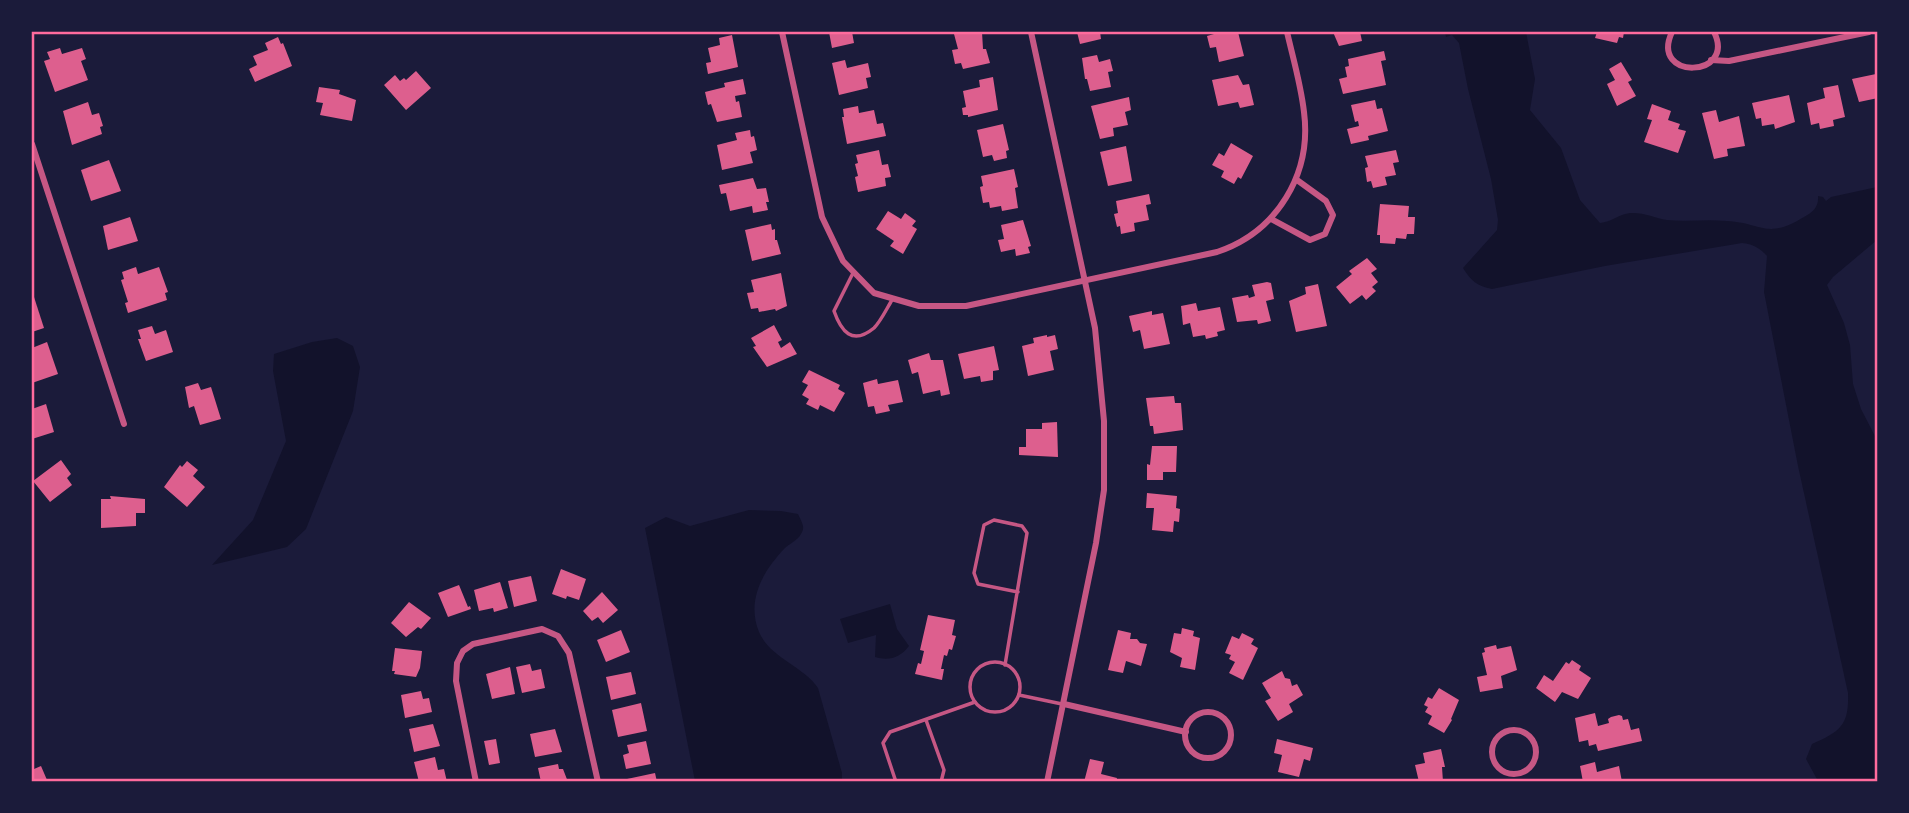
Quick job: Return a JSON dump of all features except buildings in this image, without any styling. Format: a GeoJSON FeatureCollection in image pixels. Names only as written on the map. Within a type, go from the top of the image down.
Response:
{"type":"FeatureCollection","features":[{"type":"Feature","properties":{"kind":"street"},"geometry":{"type":"LineString","coordinates":[[782,32],[822,217],[843,261],[874,292],[919,306],[966,306],[1217,252],[1245,239],[1271,219],[1297,180],[1304,145],[1305,120],[1287,32]]}},
{"type":"Feature","properties":{"kind":"street"},"geometry":{"type":"LineString","coordinates":[[1031,32],[1095,328],[1103,408],[1104,490],[1047,782]]}},
{"type":"Feature","properties":{"kind":"street"},"geometry":{"type":"LineString","coordinates":[[1672,32],[1668,49],[1678,64],[1695,69],[1711,60],[1729,61],[1869,32]]}},
{"type":"Feature","properties":{"kind":"street"},"geometry":{"type":"LineString","coordinates":[[1711,60],[1717,44],[1714,32]]}},
{"type":"Feature","properties":{"kind":"street"},"geometry":{"type":"LineString","coordinates":[[32,144],[124,424]]}},
{"type":"Feature","properties":{"kind":"street"},"geometry":{"type":"LineString","coordinates":[[1271,219],[1310,240],[1325,234],[1333,215],[1330,204],[1297,180]]}},
{"type":"Feature","properties":{"kind":"street"},"geometry":{"type":"LineString","coordinates":[[476,782],[456,681],[457,663],[463,651],[473,644],[542,629],[558,636],[569,653],[598,782]]}},
{"type":"Feature","properties":{"kind":"street"},"geometry":{"type":"LineString","coordinates":[[1064,704],[1186,732]]}},
{"type":"Feature","properties":{"kind":"street"},"geometry":{"type":"LineString","coordinates":[[1206,713],[1220,716],[1230,727],[1231,734],[1222,754],[1208,758],[1194,753],[1189,747],[1186,732],[1192,719],[1206,713]]}},
{"type":"Feature","properties":{"kind":"street"},"geometry":{"type":"LineString","coordinates":[[1520,730],[1527,734],[1535,746],[1535,761],[1519,778],[1504,772],[1493,762],[1491,755],[1494,741],[1506,731],[1520,730]]}},
{"type":"Feature","properties":{"kind":"lane"},"geometry":{"type":"LineString","coordinates":[[853,272],[834,311],[839,326],[847,334],[859,335],[874,327],[894,298]]}},
{"type":"Feature","properties":{"kind":"lane"},"geometry":{"type":"LineString","coordinates":[[1005,665],[1018,592],[1027,533],[1022,526],[994,520],[984,525],[974,573],[978,584],[1018,592]]}},
{"type":"Feature","properties":{"kind":"lane"},"geometry":{"type":"LineString","coordinates":[[989,663],[1005,665],[1012,668],[1019,681],[1019,695],[1011,706],[999,712],[985,710],[975,702],[971,686],[976,672],[989,663]]}},
{"type":"Feature","properties":{"kind":"lane"},"geometry":{"type":"LineString","coordinates":[[1019,695],[1064,704]]}},
{"type":"Feature","properties":{"kind":"lane"},"geometry":{"type":"LineString","coordinates":[[896,782],[883,743],[890,732],[975,702]]}},
{"type":"Feature","properties":{"kind":"lane"},"geometry":{"type":"LineString","coordinates":[[926,720],[944,770],[941,782]]}},
{"type":"Feature","properties":{"kind":"shaded area"},"geometry":{"type":"Polygon","coordinates":[[[1445,32],[1526,32],[1535,79],[1530,110],[1561,148],[1580,200],[1600,223],[1635,213],[1667,220],[1727,221],[1772,229],[1781,228],[1810,213],[1816,206],[1818,196],[1826,201],[1831,197],[1877,187],[1877,240],[1827,285],[1844,323],[1850,345],[1853,384],[1861,409],[1877,440],[1877,781],[1818,781],[1806,759],[1812,744],[1836,731],[1845,720],[1848,693],[1798,466],[1764,292],[1767,256],[1756,247],[1742,243],[1605,266],[1492,289],[1475,282],[1463,268],[1497,230],[1498,220],[1459,43],[1452,35],[1446,37],[1445,32]]]}},
{"type":"Feature","properties":{"kind":"shaded area"},"geometry":{"type":"Polygon","coordinates":[[[337,338],[353,346],[360,367],[353,411],[306,529],[287,547],[212,565],[253,520],[286,441],[273,371],[274,354],[312,342],[337,338]]]}},
{"type":"Feature","properties":{"kind":"shaded area"},"geometry":{"type":"Polygon","coordinates":[[[749,510],[798,514],[803,524],[800,536],[785,548],[764,576],[756,597],[755,620],[759,632],[771,649],[812,680],[818,688],[842,781],[695,781],[645,528],[666,517],[690,526],[749,510]]]}},
{"type":"Feature","properties":{"kind":"shaded area"},"geometry":{"type":"Polygon","coordinates":[[[890,604],[897,629],[909,646],[906,650],[894,658],[885,659],[875,657],[876,635],[848,643],[840,619],[890,604]]]}}]}
